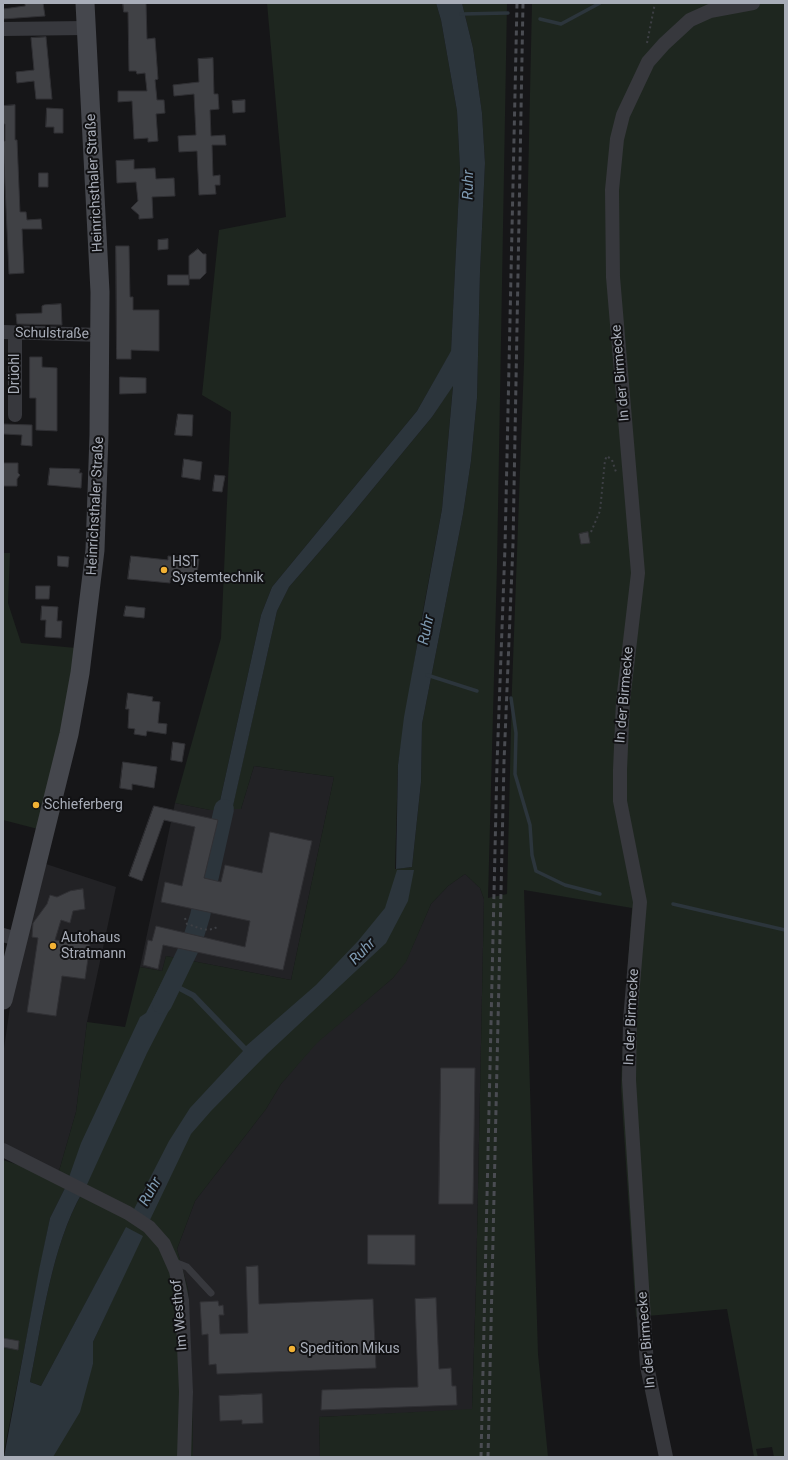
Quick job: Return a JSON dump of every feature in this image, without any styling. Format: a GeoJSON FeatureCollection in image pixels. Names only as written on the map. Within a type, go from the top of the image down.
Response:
{"type":"FeatureCollection","features":[{"type":"Feature","properties":{"kind":"main road","name":"Heinrichsthaler Straße"},"geometry":{"type":"LineString","coordinates":[[3,1000],[10,937],[67,741],[85,637],[95,550],[98,499],[101,335],[99,241],[85,3]]}},
{"type":"Feature","properties":{"kind":"street","name":"In der Birmecke"},"geometry":{"type":"LineString","coordinates":[[666,1457],[647,1366],[630,1100],[629,1036],[640,902],[620,801],[620,770],[623,701],[636,597],[638,562],[614,277],[611,208],[614,163],[620,128],[629,100],[648,62],[678,30],[690,20],[710,11],[753,3]]}},
{"type":"Feature","properties":{"kind":"street"},"geometry":{"type":"LineString","coordinates":[[3,29],[86,28]]}},
{"type":"Feature","properties":{"kind":"street","name":"Schulstraße"},"geometry":{"type":"LineString","coordinates":[[9,332],[101,335]]}},
{"type":"Feature","properties":{"kind":"street","name":"Drüohl"},"geometry":{"type":"LineString","coordinates":[[9,332],[15,415]]}},
{"type":"Feature","properties":{"kind":"street","name":"Im Westhof"},"geometry":{"type":"LineString","coordinates":[[3,1150],[118,1207],[149,1227],[164,1244],[172,1261],[182,1300],[186,1392],[184,1457]]}},
{"type":"Feature","properties":{"kind":"lane"},"geometry":{"type":"LineString","coordinates":[[172,1261],[187,1267],[211,1293]]}},
{"type":"Feature","properties":{"kind":"path"},"geometry":{"type":"LineString","coordinates":[[648,62],[646,49],[655,3]]}},
{"type":"Feature","properties":{"kind":"path"},"geometry":{"type":"LineString","coordinates":[[591,532],[600,511],[605,460],[607,456],[612,460],[617,474]]}},
{"type":"Feature","properties":{"kind":"path"},"geometry":{"type":"LineString","coordinates":[[185,918],[187,924],[205,930],[210,931],[218,927]]}},
{"type":"Feature","properties":{"kind":"shaded area"},"geometry":{"type":"Polygon","coordinates":[[[267,3],[436,3],[441,20],[457,111],[460,169],[451,352],[417,411],[272,587],[261,615],[218,810],[210,810],[175,803],[221,638],[231,412],[202,395],[219,230],[286,217],[267,3]]]}},
{"type":"Feature","properties":{"kind":"shaded area"},"geometry":{"type":"Polygon","coordinates":[[[462,3],[507,3],[497,565],[488,898],[507,894],[512,688],[524,363],[532,3],[785,3],[785,1457],[774,1457],[772,1447],[756,1449],[758,1457],[754,1457],[727,1309],[636,1317],[621,1088],[623,1031],[632,908],[524,890],[538,1354],[548,1457],[320,1457],[319,1417],[472,1409],[484,899],[480,888],[465,874],[448,886],[431,904],[406,962],[393,978],[317,1043],[281,1084],[266,1109],[195,1201],[177,1249],[188,1289],[192,1379],[193,1457],[53,1457],[93,1364],[93,1342],[122,1279],[126,1228],[41,1386],[30,1382],[49,1285],[63,1236],[82,1193],[67,1184],[50,1218],[3,1457],[3,1160],[50,1175],[59,1171],[76,1112],[87,1022],[125,1027],[140,967],[162,971],[166,956],[291,980],[334,777],[254,766],[241,809],[232,809],[277,611],[289,587],[352,514],[432,417],[453,385],[442,509],[420,627],[398,765],[395,869],[412,867],[421,782],[422,724],[463,514],[471,461],[477,398],[480,272],[485,163],[482,113],[473,48],[462,3]]]}},
{"type":"Feature","properties":{"kind":"shaded area"},"geometry":{"type":"Polygon","coordinates":[[[3,553],[10,553],[8,603],[21,643],[76,648],[61,741],[38,829],[3,820],[3,553]]]}},
{"type":"Feature","properties":{"kind":"shaded area"},"geometry":{"type":"Polygon","coordinates":[[[254,766],[334,777],[291,980],[166,956],[162,971],[140,967],[175,803],[210,810],[218,810],[216,835],[225,837],[232,809],[241,809],[254,766]]]}},
{"type":"Feature","properties":{"kind":"shaded area"},"geometry":{"type":"Polygon","coordinates":[[[46,864],[116,887],[87,1022],[76,1112],[59,1171],[3,1145],[3,1055],[20,938],[46,864]]]}},
{"type":"Feature","properties":{"kind":"shaded area"},"geometry":{"type":"Polygon","coordinates":[[[465,874],[480,888],[484,899],[472,1410],[319,1417],[320,1457],[193,1457],[192,1379],[188,1289],[177,1249],[195,1201],[266,1109],[281,1084],[316,1043],[393,978],[406,961],[431,904],[448,886],[465,874]]]}},
{"type":"Feature","properties":{"kind":"water"},"geometry":{"type":"Polygon","coordinates":[[[436,3],[462,3],[473,48],[482,113],[485,163],[480,272],[477,398],[471,461],[463,514],[422,724],[421,782],[412,867],[396,869],[398,765],[404,717],[442,509],[453,386],[432,417],[352,514],[289,587],[277,611],[226,837],[216,835],[218,810],[261,615],[272,587],[417,411],[451,351],[460,169],[457,111],[441,20],[436,3]]]}},
{"type":"Feature","properties":{"kind":"water"},"geometry":{"type":"Polygon","coordinates":[[[397,870],[414,870],[408,901],[386,943],[267,1054],[211,1111],[191,1134],[149,1222],[132,1213],[169,1141],[190,1108],[243,1051],[192,998],[179,991],[147,1053],[85,1189],[68,1180],[81,1143],[140,1017],[146,1013],[165,976],[182,984],[181,986],[195,993],[246,1046],[316,985],[358,941],[385,908],[397,870]]]}},
{"type":"Feature","properties":{"kind":"water"},"geometry":{"type":"Polygon","coordinates":[[[67,1184],[82,1193],[63,1236],[49,1285],[30,1382],[41,1386],[126,1227],[143,1236],[93,1342],[93,1364],[80,1412],[53,1457],[4,1457],[50,1218],[67,1184]]]}},
{"type":"Feature","properties":{"kind":"building"},"geometry":{"type":"Polygon","coordinates":[[[25,3],[43,3],[45,16],[3,19],[3,9],[25,6],[25,3]]]}},
{"type":"Feature","properties":{"kind":"building"},"geometry":{"type":"Polygon","coordinates":[[[123,3],[146,3],[147,39],[155,38],[158,79],[155,80],[157,100],[164,100],[165,113],[156,114],[158,141],[148,142],[148,138],[134,139],[132,101],[118,102],[118,91],[147,91],[145,73],[137,74],[136,71],[129,71],[128,12],[124,12],[123,3]]]}},
{"type":"Feature","properties":{"kind":"building"},"geometry":{"type":"Polygon","coordinates":[[[46,37],[52,99],[36,99],[34,81],[17,83],[16,72],[34,70],[31,38],[46,37]]]}},
{"type":"Feature","properties":{"kind":"building"},"geometry":{"type":"Polygon","coordinates":[[[213,58],[214,94],[218,94],[219,109],[210,110],[211,136],[225,135],[226,145],[212,145],[213,176],[220,175],[220,185],[215,185],[216,194],[199,195],[197,151],[179,152],[178,136],[196,135],[194,94],[174,96],[173,85],[199,82],[198,59],[213,58]]]}},
{"type":"Feature","properties":{"kind":"building"},"geometry":{"type":"Polygon","coordinates":[[[245,100],[245,112],[233,113],[232,101],[245,100]]]}},
{"type":"Feature","properties":{"kind":"building"},"geometry":{"type":"Polygon","coordinates":[[[15,105],[15,140],[17,140],[20,212],[26,212],[27,220],[41,219],[42,229],[22,229],[24,273],[9,274],[3,141],[5,141],[5,124],[3,124],[3,106],[15,105]]]}},
{"type":"Feature","properties":{"kind":"building"},"geometry":{"type":"Polygon","coordinates":[[[47,108],[63,109],[63,133],[54,133],[54,127],[46,127],[47,108]]]}},
{"type":"Feature","properties":{"kind":"building"},"geometry":{"type":"Polygon","coordinates":[[[134,160],[134,169],[155,168],[156,179],[174,178],[175,196],[152,197],[153,218],[139,219],[139,215],[131,208],[138,201],[136,182],[117,183],[116,161],[134,160]]]}},
{"type":"Feature","properties":{"kind":"building"},"geometry":{"type":"Polygon","coordinates":[[[39,173],[48,173],[48,187],[39,187],[39,173]]]}},
{"type":"Feature","properties":{"kind":"building"},"geometry":{"type":"Polygon","coordinates":[[[168,239],[168,249],[158,250],[158,240],[168,239]]]}},
{"type":"Feature","properties":{"kind":"building"},"geometry":{"type":"Polygon","coordinates":[[[116,246],[129,246],[130,297],[133,297],[133,310],[159,310],[159,351],[131,350],[131,359],[117,359],[116,246]]]}},
{"type":"Feature","properties":{"kind":"building"},"geometry":{"type":"Polygon","coordinates":[[[198,249],[203,254],[206,254],[206,273],[200,279],[189,279],[189,256],[198,249]]]}},
{"type":"Feature","properties":{"kind":"building"},"geometry":{"type":"Polygon","coordinates":[[[168,275],[189,275],[189,285],[168,285],[168,275]]]}},
{"type":"Feature","properties":{"kind":"building"},"geometry":{"type":"Polygon","coordinates":[[[61,304],[62,325],[17,324],[16,314],[42,313],[42,306],[44,305],[61,304]]]}},
{"type":"Feature","properties":{"kind":"building"},"geometry":{"type":"Polygon","coordinates":[[[30,357],[42,357],[42,367],[57,368],[57,431],[36,430],[36,398],[30,398],[30,357]]]}},
{"type":"Feature","properties":{"kind":"building"},"geometry":{"type":"Polygon","coordinates":[[[120,377],[146,378],[146,393],[120,394],[120,377]]]}},
{"type":"Feature","properties":{"kind":"building"},"geometry":{"type":"Polygon","coordinates":[[[178,414],[193,415],[192,436],[175,435],[178,414]]]}},
{"type":"Feature","properties":{"kind":"building"},"geometry":{"type":"Polygon","coordinates":[[[4,424],[32,425],[32,446],[21,445],[22,435],[4,434],[4,424]]]}},
{"type":"Feature","properties":{"kind":"building"},"geometry":{"type":"Polygon","coordinates":[[[184,459],[202,462],[200,480],[182,477],[184,459]]]}},
{"type":"Feature","properties":{"kind":"building"},"geometry":{"type":"Polygon","coordinates":[[[3,463],[18,463],[18,473],[20,475],[17,479],[17,486],[3,486],[3,463]]]}},
{"type":"Feature","properties":{"kind":"building"},"geometry":{"type":"Polygon","coordinates":[[[50,468],[80,469],[79,473],[82,473],[81,488],[48,485],[50,468]]]}},
{"type":"Feature","properties":{"kind":"building"},"geometry":{"type":"Polygon","coordinates":[[[215,475],[225,476],[222,492],[213,491],[215,475]]]}},
{"type":"Feature","properties":{"kind":"building"},"geometry":{"type":"Polygon","coordinates":[[[588,532],[590,543],[581,544],[579,534],[588,532]]]}},
{"type":"Feature","properties":{"kind":"building"},"geometry":{"type":"Polygon","coordinates":[[[58,556],[69,557],[68,567],[58,566],[58,556]]]}},
{"type":"Feature","properties":{"kind":"building","name":"HST Systemtechnik"},"geometry":{"type":"Polygon","coordinates":[[[131,556],[168,560],[168,556],[199,559],[196,582],[170,580],[170,583],[128,579],[131,556]]]}},
{"type":"Feature","properties":{"kind":"building"},"geometry":{"type":"Polygon","coordinates":[[[36,586],[50,586],[49,599],[36,599],[36,586]]]}},
{"type":"Feature","properties":{"kind":"building"},"geometry":{"type":"Polygon","coordinates":[[[42,606],[58,607],[57,621],[62,621],[61,638],[45,637],[46,620],[41,620],[42,606]]]}},
{"type":"Feature","properties":{"kind":"building"},"geometry":{"type":"Polygon","coordinates":[[[126,606],[145,608],[144,618],[124,616],[126,606]]]}},
{"type":"Feature","properties":{"kind":"building"},"geometry":{"type":"Polygon","coordinates":[[[128,693],[153,697],[152,701],[160,702],[158,723],[167,724],[166,734],[147,731],[146,736],[134,734],[135,729],[128,728],[129,709],[126,709],[128,693]]]}},
{"type":"Feature","properties":{"kind":"building"},"geometry":{"type":"Polygon","coordinates":[[[173,742],[185,744],[182,762],[171,760],[173,742]]]}},
{"type":"Feature","properties":{"kind":"building"},"geometry":{"type":"Polygon","coordinates":[[[123,762],[157,767],[154,788],[132,784],[132,790],[120,788],[123,762]]]}},
{"type":"Feature","properties":{"kind":"building"},"geometry":{"type":"Polygon","coordinates":[[[154,806],[218,820],[204,878],[221,882],[225,865],[262,873],[270,832],[312,841],[283,970],[163,945],[158,969],[143,965],[148,940],[152,941],[156,926],[245,947],[250,921],[161,902],[165,882],[182,886],[195,827],[164,820],[142,881],[129,876],[154,806]]]}},
{"type":"Feature","properties":{"kind":"building"},"geometry":{"type":"Polygon","coordinates":[[[83,889],[85,909],[73,911],[70,923],[61,920],[55,940],[90,945],[85,979],[62,976],[56,1016],[27,1012],[38,938],[32,937],[33,923],[47,904],[50,895],[57,897],[70,891],[83,889]]]}},
{"type":"Feature","properties":{"kind":"building"},"geometry":{"type":"Polygon","coordinates":[[[441,1068],[475,1068],[473,1204],[439,1204],[441,1068]]]}},
{"type":"Feature","properties":{"kind":"building"},"geometry":{"type":"Polygon","coordinates":[[[368,1235],[415,1235],[415,1265],[368,1264],[368,1235]]]}},
{"type":"Feature","properties":{"kind":"building","name":"Spedition Mikus"},"geometry":{"type":"Polygon","coordinates":[[[258,1266],[259,1304],[373,1299],[376,1368],[217,1374],[216,1364],[209,1365],[208,1334],[202,1335],[200,1302],[218,1301],[219,1306],[223,1305],[224,1315],[219,1315],[220,1334],[248,1333],[246,1267],[258,1266]]]}},
{"type":"Feature","properties":{"kind":"building"},"geometry":{"type":"Polygon","coordinates":[[[436,1298],[439,1369],[451,1368],[452,1386],[456,1386],[457,1405],[321,1410],[322,1390],[418,1387],[415,1299],[436,1298]]]}},
{"type":"Feature","properties":{"kind":"building"},"geometry":{"type":"Polygon","coordinates":[[[3,1338],[19,1341],[18,1350],[3,1347],[3,1338]]]}},
{"type":"Feature","properties":{"kind":"building"},"geometry":{"type":"Polygon","coordinates":[[[262,1394],[263,1423],[242,1424],[242,1420],[220,1421],[219,1396],[262,1394]]]}},
{"type":"Feature","properties":{"kind":"waterway"},"geometry":{"type":"LineString","coordinates":[[540,19],[561,24],[600,3]]}},
{"type":"Feature","properties":{"kind":"waterway"},"geometry":{"type":"LineString","coordinates":[[461,14],[508,13]]}},
{"type":"Feature","properties":{"kind":"waterway"},"geometry":{"type":"LineString","coordinates":[[427,675],[477,691]]}},
{"type":"Feature","properties":{"kind":"waterway"},"geometry":{"type":"LineString","coordinates":[[511,698],[516,733],[515,774],[530,825],[532,855],[536,871],[565,885],[600,894]]}},
{"type":"Feature","properties":{"kind":"waterway","name":"Ruhr"},"geometry":{"type":"LineString","coordinates":[[162,1004],[192,942],[200,916],[224,809]]}},
{"type":"Feature","properties":{"kind":"waterway"},"geometry":{"type":"LineString","coordinates":[[673,904],[785,930]]}},
{"type":"Feature","properties":{"kind":"railway"},"geometry":{"type":"LineString","coordinates":[[481,1457],[497,764],[505,547],[517,3]]}},
{"type":"Feature","properties":{"kind":"railway"},"geometry":{"type":"LineString","coordinates":[[488,1457],[504,762],[513,544],[523,3]]}},
{"type":"Feature","properties":{"kind":"place","name":"HST Systemtechnik"},"geometry":{"type":"Point","coordinates":[164,570]}},
{"type":"Feature","properties":{"kind":"place","name":"Schieferberg"},"geometry":{"type":"Point","coordinates":[36,805]}},
{"type":"Feature","properties":{"kind":"place","name":"Autohaus Stratmann"},"geometry":{"type":"Point","coordinates":[53,946]}},
{"type":"Feature","properties":{"kind":"place","name":"Spedition Mikus"},"geometry":{"type":"Point","coordinates":[292,1349]}}]}
